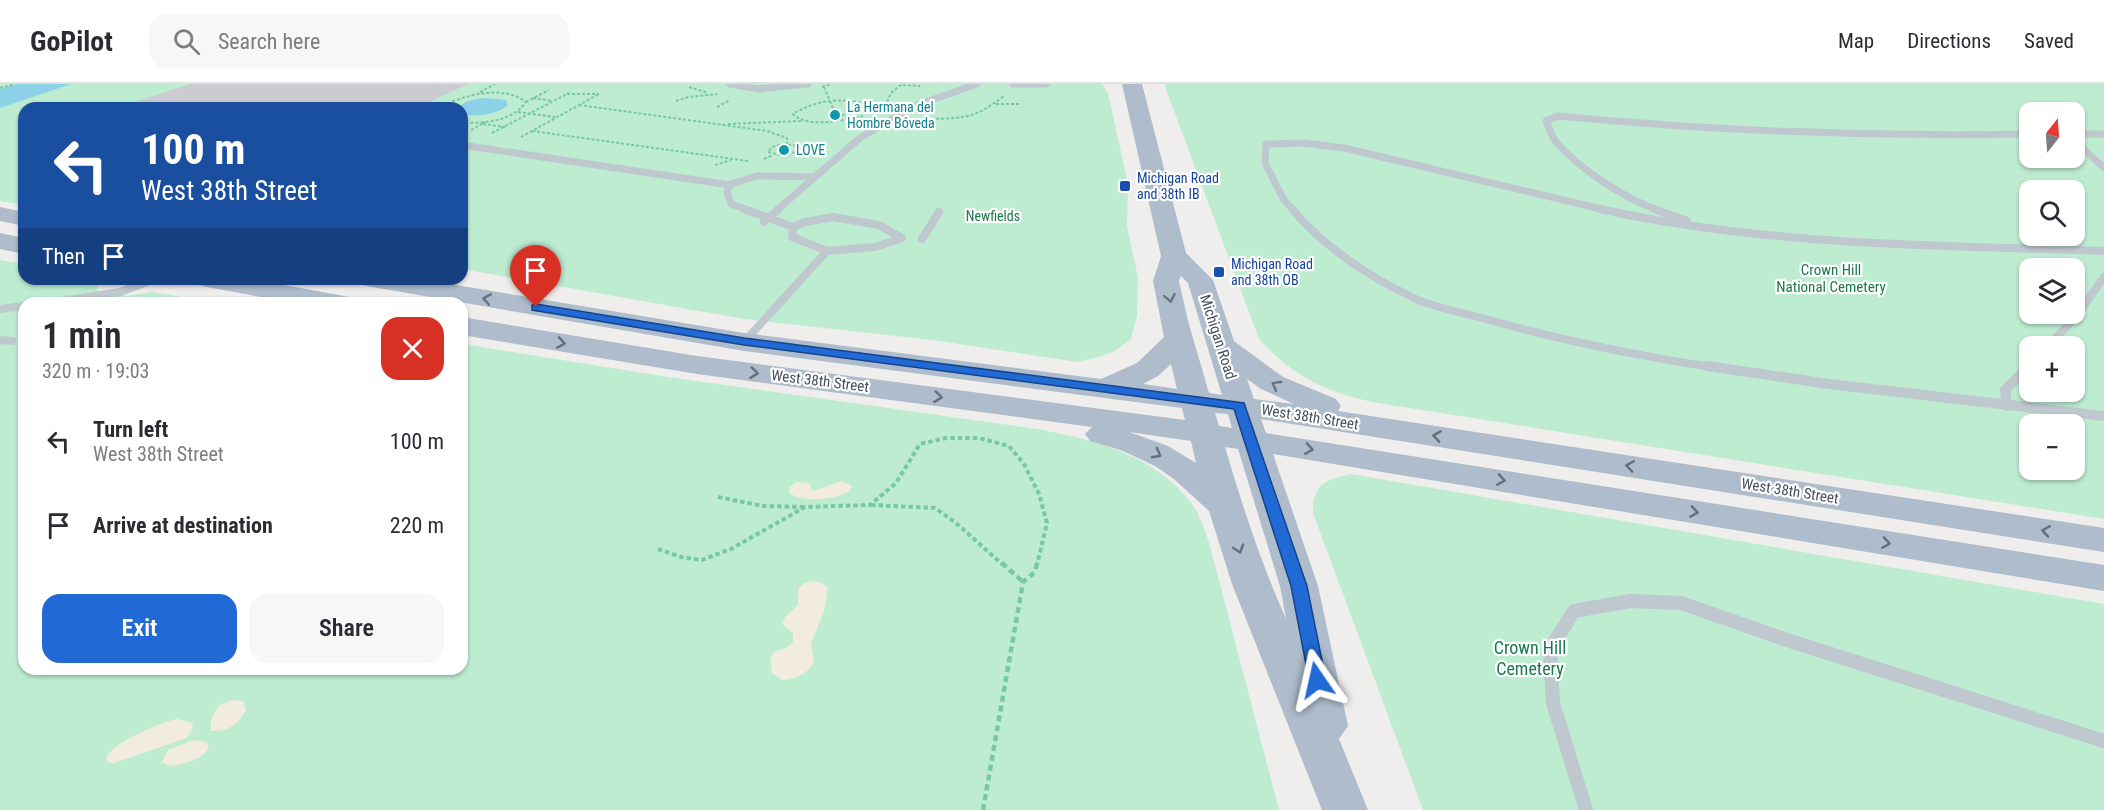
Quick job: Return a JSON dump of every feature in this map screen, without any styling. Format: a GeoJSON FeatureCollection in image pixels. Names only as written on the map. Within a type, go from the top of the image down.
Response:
{"type":"FeatureCollection","features":[{"type":"Feature","properties":{"kind":"main road"},"geometry":{"type":"LineString","coordinates":[[1132,84],[1174,256],[1166,281],[1225,507],[1251,584],[1342,800]]}},
{"type":"Feature","properties":{"kind":"main road"},"geometry":{"type":"LineString","coordinates":[[0,214],[18,218]]}},
{"type":"Feature","properties":{"kind":"main road"},"geometry":{"type":"LineString","coordinates":[[0,241],[18,245]]}},
{"type":"Feature","properties":{"kind":"main road","name":"Michigan Road"},"geometry":{"type":"LineString","coordinates":[[1174,256],[1200,280],[1299,586],[1342,800]]}},
{"type":"Feature","properties":{"kind":"main road"},"geometry":{"type":"LineString","coordinates":[[240,285],[306,297]]}},
{"type":"Feature","properties":{"kind":"main road","name":"West 38th Street"},"geometry":{"type":"LineString","coordinates":[[407,285],[744,342],[1106,388],[1201,417]]}},
{"type":"Feature","properties":{"kind":"main road","name":"West 38th Street"},"geometry":{"type":"LineString","coordinates":[[468,327],[697,366],[1067,413],[1201,417],[2104,578]]}},
{"type":"Feature","properties":{"kind":"main road"},"geometry":{"type":"LineString","coordinates":[[1106,388],[1137,376],[1159,360],[1167,347],[1180,340]]}},
{"type":"Feature","properties":{"kind":"main road"},"geometry":{"type":"LineString","coordinates":[[1221,345],[1272,383],[1321,404],[1345,422]]}},
{"type":"Feature","properties":{"kind":"main road"},"geometry":{"type":"LineString","coordinates":[[1067,413],[1090,431],[1132,442],[1164,457],[1186,472],[1204,491],[1225,507]]}},
{"type":"Feature","properties":{"kind":"main road","name":"West 38th Street"},"geometry":{"type":"LineString","coordinates":[[1246,424],[1345,422],[2104,540]]}},
{"type":"Feature","properties":{"kind":"lane"},"geometry":{"type":"LineString","coordinates":[[730,84],[747,88],[808,84]]}},
{"type":"Feature","properties":{"kind":"lane"},"geometry":{"type":"LineString","coordinates":[[767,220],[860,138],[901,114],[946,94],[976,84]]}},
{"type":"Feature","properties":{"kind":"lane"},"geometry":{"type":"LineString","coordinates":[[1013,84],[1046,84]]}},
{"type":"Feature","properties":{"kind":"lane"},"geometry":{"type":"LineString","coordinates":[[1705,228],[1637,203],[1599,179],[1555,141],[1546,122],[1558,116],[1686,128],[1785,133],[1889,136],[2019,134]]}},
{"type":"Feature","properties":{"kind":"lane"},"geometry":{"type":"LineString","coordinates":[[1260,133],[1266,144],[1265,163],[1284,200],[1314,235],[1358,268],[1418,300],[1521,329],[1672,361],[1829,384],[2104,416]]}},
{"type":"Feature","properties":{"kind":"lane"},"geometry":{"type":"LineString","coordinates":[[2085,134],[2104,134]]}},
{"type":"Feature","properties":{"kind":"lane"},"geometry":{"type":"LineString","coordinates":[[1266,144],[1281,141],[1378,156],[1624,214],[1705,228],[1870,245],[2104,251]]}},
{"type":"Feature","properties":{"kind":"lane"},"geometry":{"type":"LineString","coordinates":[[468,145],[730,184],[778,173],[815,177]]}},
{"type":"Feature","properties":{"kind":"lane"},"geometry":{"type":"LineString","coordinates":[[2085,150],[2104,168]]}},
{"type":"Feature","properties":{"kind":"lane"},"geometry":{"type":"LineString","coordinates":[[730,184],[726,190],[726,196],[731,204],[767,220],[794,227],[804,221],[862,219],[891,228],[902,238],[889,245],[827,251],[792,237],[794,227]]}},
{"type":"Feature","properties":{"kind":"lane"},"geometry":{"type":"LineString","coordinates":[[1624,214],[1639,210],[1637,203]]}},
{"type":"Feature","properties":{"kind":"lane"},"geometry":{"type":"LineString","coordinates":[[922,239],[939,212]]}},
{"type":"Feature","properties":{"kind":"lane"},"geometry":{"type":"LineString","coordinates":[[744,342],[827,251]]}},
{"type":"Feature","properties":{"kind":"lane"},"geometry":{"type":"LineString","coordinates":[[2058,336],[2076,317],[2104,277]]}},
{"type":"Feature","properties":{"kind":"lane"},"geometry":{"type":"LineString","coordinates":[[88,297],[120,292],[139,285]]}},
{"type":"Feature","properties":{"kind":"lane"},"geometry":{"type":"LineString","coordinates":[[0,309],[18,307]]}},
{"type":"Feature","properties":{"kind":"lane"},"geometry":{"type":"LineString","coordinates":[[0,340],[12,341]]}},
{"type":"Feature","properties":{"kind":"lane"},"geometry":{"type":"LineString","coordinates":[[2007,406],[2006,390],[2019,376]]}},
{"type":"Feature","properties":{"kind":"lane"},"geometry":{"type":"LineString","coordinates":[[1586,810],[1553,703],[1550,649],[1574,611],[1630,602],[1681,603],[2104,741]]}},
{"type":"Feature","properties":{"kind":"path"},"geometry":{"type":"LineString","coordinates":[[0,88],[14,84]]}},
{"type":"Feature","properties":{"kind":"path"},"geometry":{"type":"LineString","coordinates":[[475,94],[495,84]]}},
{"type":"Feature","properties":{"kind":"path"},"geometry":{"type":"LineString","coordinates":[[886,105],[888,96],[902,84]]}},
{"type":"Feature","properties":{"kind":"path"},"geometry":{"type":"LineString","coordinates":[[688,87],[712,94]]}},
{"type":"Feature","properties":{"kind":"path"},"geometry":{"type":"LineString","coordinates":[[823,87],[835,113]]}},
{"type":"Feature","properties":{"kind":"path"},"geometry":{"type":"LineString","coordinates":[[517,112],[526,102],[549,90]]}},
{"type":"Feature","properties":{"kind":"path"},"geometry":{"type":"LineString","coordinates":[[450,102],[475,94],[507,93],[520,96],[526,102]]}},
{"type":"Feature","properties":{"kind":"path"},"geometry":{"type":"LineString","coordinates":[[468,144],[568,93],[599,94],[521,136]]}},
{"type":"Feature","properties":{"kind":"path"},"geometry":{"type":"LineString","coordinates":[[532,98],[552,101]]}},
{"type":"Feature","properties":{"kind":"path"},"geometry":{"type":"LineString","coordinates":[[724,125],[804,121],[838,119],[870,113],[874,107],[856,102],[809,106],[795,111],[793,117],[804,121]]}},
{"type":"Feature","properties":{"kind":"path"},"geometry":{"type":"LineString","coordinates":[[995,104],[1020,104]]}},
{"type":"Feature","properties":{"kind":"path"},"geometry":{"type":"LineString","coordinates":[[579,105],[780,134],[787,138],[787,144]]}},
{"type":"Feature","properties":{"kind":"path"},"geometry":{"type":"LineString","coordinates":[[468,131],[488,121],[517,112],[557,117]]}},
{"type":"Feature","properties":{"kind":"path"},"geometry":{"type":"LineString","coordinates":[[835,113],[844,115],[838,119],[828,117],[835,113]]}},
{"type":"Feature","properties":{"kind":"path"},"geometry":{"type":"LineString","coordinates":[[468,123],[488,121]]}},
{"type":"Feature","properties":{"kind":"path"},"geometry":{"type":"LineString","coordinates":[[482,124],[505,127]]}},
{"type":"Feature","properties":{"kind":"path"},"geometry":{"type":"LineString","coordinates":[[531,131],[731,160],[764,159],[773,155],[788,156],[800,150],[798,146],[787,144],[772,147],[768,152],[773,155]]}},
{"type":"Feature","properties":{"kind":"path"},"geometry":{"type":"LineString","coordinates":[[870,505],[896,483],[920,444],[946,438],[979,438],[1009,446],[1024,464],[1039,494],[1047,523],[1035,572],[1023,582],[983,810]]}},
{"type":"Feature","properties":{"kind":"path"},"geometry":{"type":"LineString","coordinates":[[718,496],[763,506],[870,505],[935,508],[956,523],[1023,582]]}},
{"type":"Feature","properties":{"kind":"path"},"geometry":{"type":"LineString","coordinates":[[658,549],[681,557],[702,560],[731,549],[805,507]]}},
{"type":"Feature","properties":{"kind":"green space","name":"Newfields"},"geometry":{"type":"Polygon","coordinates":[[[0,84],[1102,84],[1108,93],[1128,184],[1127,227],[1138,277],[1137,316],[1131,339],[1115,351],[1077,362],[932,340],[744,319],[468,270],[468,102],[18,102],[18,204],[0,201],[0,84]]]}},
{"type":"Feature","properties":{"kind":"green space","name":"Crown Hill National Cemetery"},"geometry":{"type":"Polygon","coordinates":[[[1164,84],[2104,84],[2104,519],[1372,402],[1338,393],[1310,380],[1272,352],[1259,339],[1164,84]]]}},
{"type":"Feature","properties":{"kind":"green space"},"geometry":{"type":"Polygon","coordinates":[[[0,260],[18,263],[18,285],[99,285],[96,290],[128,296],[152,292],[182,297],[18,297],[18,675],[468,675],[468,345],[668,377],[1037,429],[1101,444],[1142,462],[1161,473],[1178,487],[1192,504],[1202,522],[1279,810],[0,810],[0,260]]]}},
{"type":"Feature","properties":{"kind":"green space","name":"Crown Hill Cemetery"},"geometry":{"type":"Polygon","coordinates":[[[1351,474],[2104,604],[2104,810],[1423,810],[1313,513],[1315,495],[1322,484],[1351,474]]]}},
{"type":"Feature","properties":{"kind":"sand"},"geometry":{"type":"Polygon","coordinates":[[[842,481],[852,486],[850,491],[836,497],[811,499],[789,493],[789,488],[797,482],[809,483],[813,491],[842,481]]]}},
{"type":"Feature","properties":{"kind":"sand"},"geometry":{"type":"Polygon","coordinates":[[[813,581],[822,583],[828,588],[824,611],[811,644],[814,662],[801,675],[782,680],[772,673],[770,661],[773,652],[786,648],[793,642],[793,633],[782,624],[785,617],[798,605],[798,589],[804,583],[813,581]]]}},
{"type":"Feature","properties":{"kind":"sand"},"geometry":{"type":"Polygon","coordinates":[[[232,700],[243,701],[246,710],[243,715],[228,728],[211,731],[211,719],[219,705],[232,700]]]}},
{"type":"Feature","properties":{"kind":"sand"},"geometry":{"type":"Polygon","coordinates":[[[177,719],[192,723],[193,728],[187,738],[114,763],[106,760],[116,747],[125,741],[159,724],[177,719]]]}},
{"type":"Feature","properties":{"kind":"sand"},"geometry":{"type":"Polygon","coordinates":[[[193,740],[207,742],[209,748],[201,756],[191,761],[169,766],[162,762],[168,750],[193,740]]]}},
{"type":"Feature","properties":{"kind":"water"},"geometry":{"type":"Polygon","coordinates":[[[16,84],[71,84],[0,108],[0,89],[16,84]]]}},
{"type":"Feature","properties":{"kind":"water"},"geometry":{"type":"Polygon","coordinates":[[[485,98],[506,100],[508,105],[492,113],[468,114],[468,102],[466,102],[485,98]]]}},
{"type":"Feature","properties":{"kind":"building"},"geometry":{"type":"Polygon","coordinates":[[[190,84],[468,84],[429,102],[135,102],[190,84]]]}},
{"type":"Feature","properties":{"kind":"place","name":"La Hermana del Hombre Bóveda"},"geometry":{"type":"Point","coordinates":[835,115]}},
{"type":"Feature","properties":{"kind":"place","name":"LOVE"},"geometry":{"type":"Point","coordinates":[784,150]}},
{"type":"Feature","properties":{"kind":"place","name":"Michigan Road and 38th IB"},"geometry":{"type":"Point","coordinates":[1125,186]}},
{"type":"Feature","properties":{"kind":"place","name":"Michigan Road and 38th OB"},"geometry":{"type":"Point","coordinates":[1219,272]}},
{"type":"Feature","properties":{"kind":"route"},"geometry":{"type":"LineString","coordinates":[[536,307],[744,342],[1083,384],[1239,406],[1299,586],[1317,680]]}}]}
